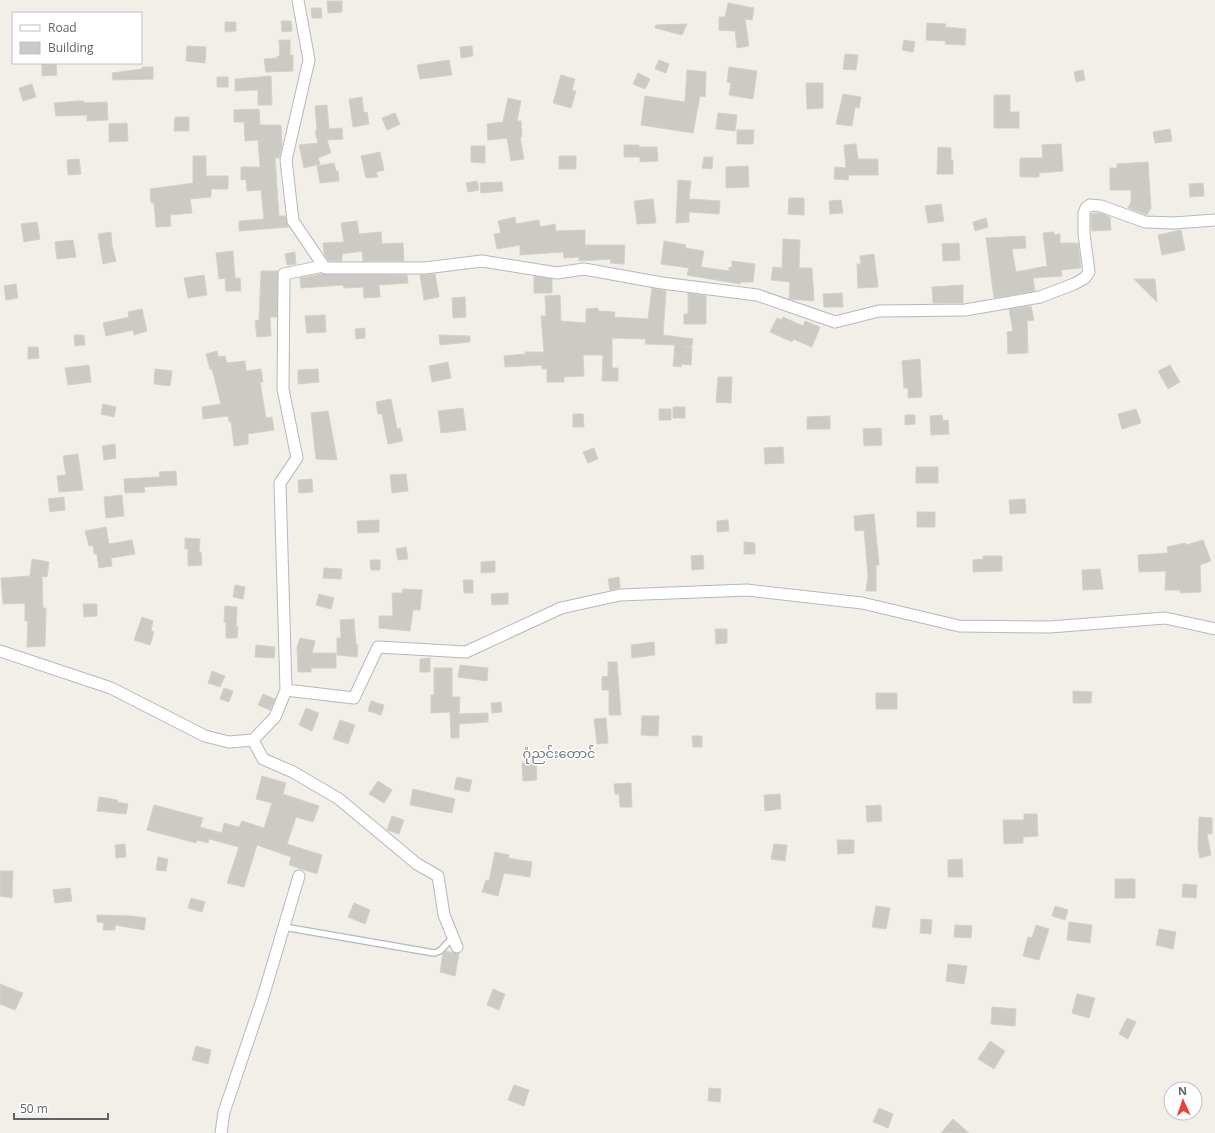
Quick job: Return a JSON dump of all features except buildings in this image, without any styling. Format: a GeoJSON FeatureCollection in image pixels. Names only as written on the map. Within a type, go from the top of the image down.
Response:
{"type":"FeatureCollection","features":[{"type":"Feature","properties":{"kind":"street"},"geometry":{"type":"LineString","coordinates":[[298,0],[309,60],[286,160],[293,221],[324,268],[425,268],[482,261],[557,273],[584,269],[662,283],[757,295],[835,322],[879,311],[965,310],[1040,297],[1074,284],[1085,278],[1089,272],[1084,234],[1084,213],[1086,208],[1090,205],[1101,206],[1145,222],[1174,223],[1215,220]]}},
{"type":"Feature","properties":{"kind":"street"},"geometry":{"type":"LineString","coordinates":[[0,651],[111,688],[205,736],[229,742],[252,740],[275,717],[286,690],[280,482],[297,458],[283,388],[284,274],[323,266]]}},
{"type":"Feature","properties":{"kind":"street"},"geometry":{"type":"LineString","coordinates":[[286,690],[354,698],[378,647],[466,652],[561,608],[620,595],[747,590],[862,604],[959,626],[1050,627],[1165,618],[1215,629]]}},
{"type":"Feature","properties":{"kind":"street"},"geometry":{"type":"LineString","coordinates":[[252,740],[263,759],[293,772],[339,799],[417,864],[438,876],[444,915],[454,943]]}},
{"type":"Feature","properties":{"kind":"street"},"geometry":{"type":"LineString","coordinates":[[221,1133],[224,1112],[263,997],[299,876]]}},
{"type":"Feature","properties":{"kind":"lane"},"geometry":{"type":"LineString","coordinates":[[284,927],[434,953],[454,943]]}},
{"type":"Feature","properties":{"kind":"district","name":"ဂုံညင်းတောင်"},"geometry":{"type":"Point","coordinates":[559,753]}}]}
